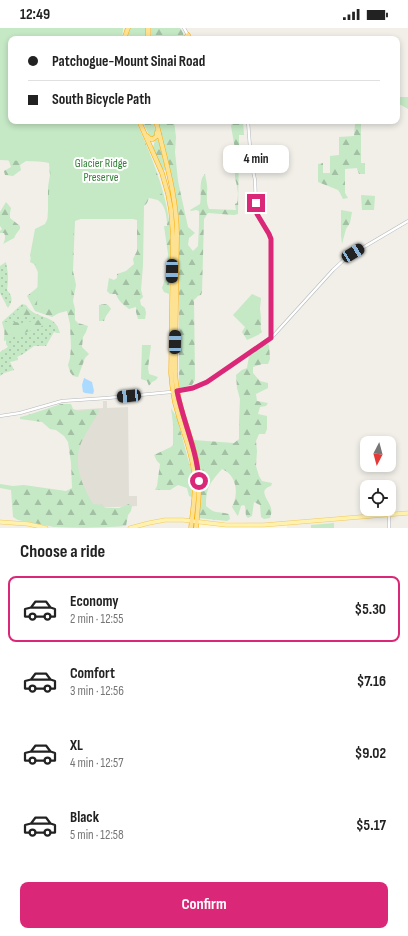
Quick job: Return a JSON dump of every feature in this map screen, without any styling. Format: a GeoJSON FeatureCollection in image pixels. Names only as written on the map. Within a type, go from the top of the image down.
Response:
{"type":"FeatureCollection","features":[{"type":"Feature","properties":{"kind":"highway"},"geometry":{"type":"LineString","coordinates":[[140,124],[163,178],[168,194],[171,215],[173,236],[170,363],[175,391],[198,468],[199,489],[192,528]]}},
{"type":"Feature","properties":{"kind":"highway"},"geometry":{"type":"LineString","coordinates":[[141,124],[148,138],[152,139],[156,137],[157,134],[156,124]]}},
{"type":"Feature","properties":{"kind":"highway"},"geometry":{"type":"LineString","coordinates":[[157,124],[173,193],[176,214],[175,391]]}},
{"type":"Feature","properties":{"kind":"highway"},"geometry":{"type":"LineString","coordinates":[[194,521],[196,528]]}},
{"type":"Feature","properties":{"kind":"main road"},"geometry":{"type":"LineString","coordinates":[[396,514],[408,513]]}},
{"type":"Feature","properties":{"kind":"main road"},"geometry":{"type":"LineString","coordinates":[[130,528],[165,520],[182,520],[226,525],[264,525],[376,516]]}},
{"type":"Feature","properties":{"kind":"main road"},"geometry":{"type":"LineString","coordinates":[[0,522],[28,524],[46,528]]}},
{"type":"Feature","properties":{"kind":"street"},"geometry":{"type":"LineString","coordinates":[[248,124],[251,161],[255,180],[257,214],[271,239],[271,338]]}},
{"type":"Feature","properties":{"kind":"street"},"geometry":{"type":"LineString","coordinates":[[0,416],[20,413],[62,401],[175,391],[193,388],[207,382],[271,338],[333,270],[347,257],[408,221]]}},
{"type":"Feature","properties":{"kind":"street"},"geometry":{"type":"LineString","coordinates":[[389,516],[389,528]]}},
{"type":"Feature","properties":{"kind":"shaded area"},"geometry":{"type":"Polygon","coordinates":[[[103,401],[107,401],[107,408],[128,407],[129,496],[137,496],[137,506],[74,509],[73,410],[103,408],[103,401]]]}},
{"type":"Feature","properties":{"kind":"shaded area"},"geometry":{"type":"Polygon","coordinates":[[[192,521],[287,524],[287,528],[191,528],[192,521]]]}},
{"type":"Feature","properties":{"kind":"green space","name":"Glacier Ridge Preserve"},"geometry":{"type":"Polygon","coordinates":[[[0,28],[123,28],[122,36],[8,36],[8,124],[137,124],[156,169],[167,207],[170,239],[169,294],[164,292],[162,288],[165,279],[168,254],[164,226],[167,226],[166,213],[161,203],[157,200],[149,198],[144,206],[141,290],[143,297],[140,300],[141,305],[145,308],[145,319],[138,319],[136,307],[129,309],[120,301],[116,294],[110,294],[107,291],[109,278],[114,280],[117,278],[117,274],[126,271],[134,264],[133,259],[137,251],[137,220],[129,218],[89,216],[75,221],[73,270],[76,285],[73,301],[75,320],[78,323],[88,326],[83,337],[82,347],[89,354],[85,358],[78,377],[73,376],[68,365],[71,347],[70,324],[67,311],[52,317],[35,311],[27,296],[38,287],[38,272],[30,256],[35,229],[45,224],[48,218],[48,187],[50,175],[49,163],[29,159],[20,165],[21,170],[13,176],[5,175],[4,171],[11,167],[6,158],[0,28]]]}},
{"type":"Feature","properties":{"kind":"green space","name":"Glacier Ridge Preserve"},"geometry":{"type":"Polygon","coordinates":[[[0,28],[123,28],[122,36],[8,36],[8,124],[136,124],[149,153],[162,193],[157,197],[148,197],[142,206],[142,219],[74,219],[71,307],[37,306],[38,266],[30,262],[36,229],[47,226],[51,162],[0,160],[0,28]]]}},
{"type":"Feature","properties":{"kind":"green space"},"geometry":{"type":"Polygon","coordinates":[[[125,28],[149,28],[149,36],[124,36],[125,28]]]}},
{"type":"Feature","properties":{"kind":"green space"},"geometry":{"type":"Polygon","coordinates":[[[151,28],[180,28],[183,32],[183,36],[151,36],[151,28]]]}},
{"type":"Feature","properties":{"kind":"green space"},"geometry":{"type":"Polygon","coordinates":[[[400,97],[408,97],[408,109],[401,105],[400,97]]]}},
{"type":"Feature","properties":{"kind":"green space"},"geometry":{"type":"Polygon","coordinates":[[[144,124],[154,124],[156,132],[155,137],[150,137],[144,124]]]}},
{"type":"Feature","properties":{"kind":"green space"},"geometry":{"type":"Polygon","coordinates":[[[159,124],[174,124],[178,181],[188,227],[195,233],[189,238],[188,245],[193,251],[198,246],[199,211],[190,210],[200,204],[201,184],[205,174],[209,209],[236,210],[235,204],[237,203],[238,194],[235,178],[235,149],[231,126],[232,124],[243,124],[244,135],[239,135],[238,214],[208,213],[204,219],[202,292],[201,295],[194,300],[195,380],[192,385],[180,388],[179,218],[159,124]]]}},
{"type":"Feature","properties":{"kind":"green space"},"geometry":{"type":"Polygon","coordinates":[[[355,124],[361,124],[361,163],[365,163],[365,174],[359,174],[357,168],[345,169],[345,193],[348,198],[343,199],[338,190],[318,182],[318,164],[323,163],[323,173],[330,173],[330,156],[339,155],[339,137],[354,136],[355,124]]]}},
{"type":"Feature","properties":{"kind":"green space"},"geometry":{"type":"Polygon","coordinates":[[[158,139],[165,170],[161,168],[153,148],[155,140],[158,139]]]}},
{"type":"Feature","properties":{"kind":"green space"},"geometry":{"type":"Polygon","coordinates":[[[361,195],[375,196],[374,210],[362,210],[361,195]]]}},
{"type":"Feature","properties":{"kind":"green space"},"geometry":{"type":"Polygon","coordinates":[[[6,202],[11,208],[10,218],[20,226],[20,229],[14,238],[3,244],[5,236],[4,233],[0,233],[2,229],[0,226],[0,212],[6,202]]]}},
{"type":"Feature","properties":{"kind":"green space"},"geometry":{"type":"Polygon","coordinates":[[[341,210],[352,212],[350,223],[346,229],[342,244],[341,235],[341,210]]]}},
{"type":"Feature","properties":{"kind":"green space"},"geometry":{"type":"Polygon","coordinates":[[[6,262],[8,276],[7,290],[12,299],[8,308],[0,293],[0,266],[6,262]]]}},
{"type":"Feature","properties":{"kind":"green space"},"geometry":{"type":"Polygon","coordinates":[[[252,294],[261,298],[260,308],[245,327],[233,315],[252,294]]]}},
{"type":"Feature","properties":{"kind":"green space"},"geometry":{"type":"Polygon","coordinates":[[[252,295],[257,300],[260,307],[262,332],[247,340],[242,332],[245,327],[249,299],[252,295]]]}},
{"type":"Feature","properties":{"kind":"green space"},"geometry":{"type":"Polygon","coordinates":[[[22,304],[26,305],[35,313],[54,322],[58,326],[60,333],[54,332],[46,346],[34,346],[17,357],[18,360],[10,362],[14,370],[0,376],[0,352],[8,347],[6,344],[6,337],[2,322],[22,304]]]}},
{"type":"Feature","properties":{"kind":"green space"},"geometry":{"type":"Polygon","coordinates":[[[105,304],[111,309],[104,321],[99,321],[99,305],[105,304]]]}},
{"type":"Feature","properties":{"kind":"green space"},"geometry":{"type":"Polygon","coordinates":[[[23,306],[31,313],[34,316],[13,314],[23,306]]]}},
{"type":"Feature","properties":{"kind":"green space"},"geometry":{"type":"Polygon","coordinates":[[[46,319],[50,321],[47,324],[4,341],[5,322],[22,323],[46,319]]]}},
{"type":"Feature","properties":{"kind":"green space"},"geometry":{"type":"Polygon","coordinates":[[[268,344],[270,359],[268,364],[253,367],[253,373],[260,381],[268,383],[268,388],[256,394],[257,401],[268,403],[266,406],[260,407],[258,414],[267,416],[267,429],[265,434],[259,434],[256,441],[256,466],[262,481],[272,483],[264,493],[271,508],[270,518],[264,519],[261,517],[260,505],[254,502],[252,516],[248,518],[246,516],[245,506],[243,505],[241,506],[238,516],[237,515],[232,507],[236,496],[234,480],[222,469],[214,478],[208,490],[206,506],[215,512],[229,514],[230,519],[227,521],[198,518],[201,471],[193,440],[234,443],[239,439],[240,399],[236,375],[247,368],[249,356],[263,345],[268,344]]]}},
{"type":"Feature","properties":{"kind":"green space"},"geometry":{"type":"Polygon","coordinates":[[[142,345],[151,345],[148,368],[149,374],[158,377],[149,386],[147,381],[141,379],[142,345]]]}},
{"type":"Feature","properties":{"kind":"green space"},"geometry":{"type":"Polygon","coordinates":[[[61,404],[71,404],[73,409],[79,411],[99,409],[80,446],[78,454],[78,469],[86,491],[93,504],[103,505],[105,508],[119,508],[129,504],[132,506],[128,515],[126,526],[90,528],[54,527],[18,520],[13,517],[11,490],[0,488],[0,484],[13,486],[24,485],[66,491],[72,488],[68,442],[64,436],[56,430],[50,429],[42,422],[20,419],[20,417],[61,404]]]}},
{"type":"Feature","properties":{"kind":"green space"},"geometry":{"type":"Polygon","coordinates":[[[171,408],[177,418],[191,470],[193,486],[192,497],[189,496],[187,488],[178,485],[170,490],[155,490],[157,486],[160,464],[154,455],[173,445],[171,408]]]}},
{"type":"Feature","properties":{"kind":"green space"},"geometry":{"type":"Polygon","coordinates":[[[334,523],[334,528],[311,528],[311,525],[334,523]]]}},
{"type":"Feature","properties":{"kind":"water"},"geometry":{"type":"Polygon","coordinates":[[[84,378],[92,382],[94,391],[93,394],[83,392],[82,385],[84,378]]]}},
{"type":"Feature","properties":{"kind":"route"},"geometry":{"type":"LineString","coordinates":[[199,481],[196,458],[181,410],[177,391],[193,388],[207,382],[271,338],[271,239],[257,214],[256,203]]}}]}
